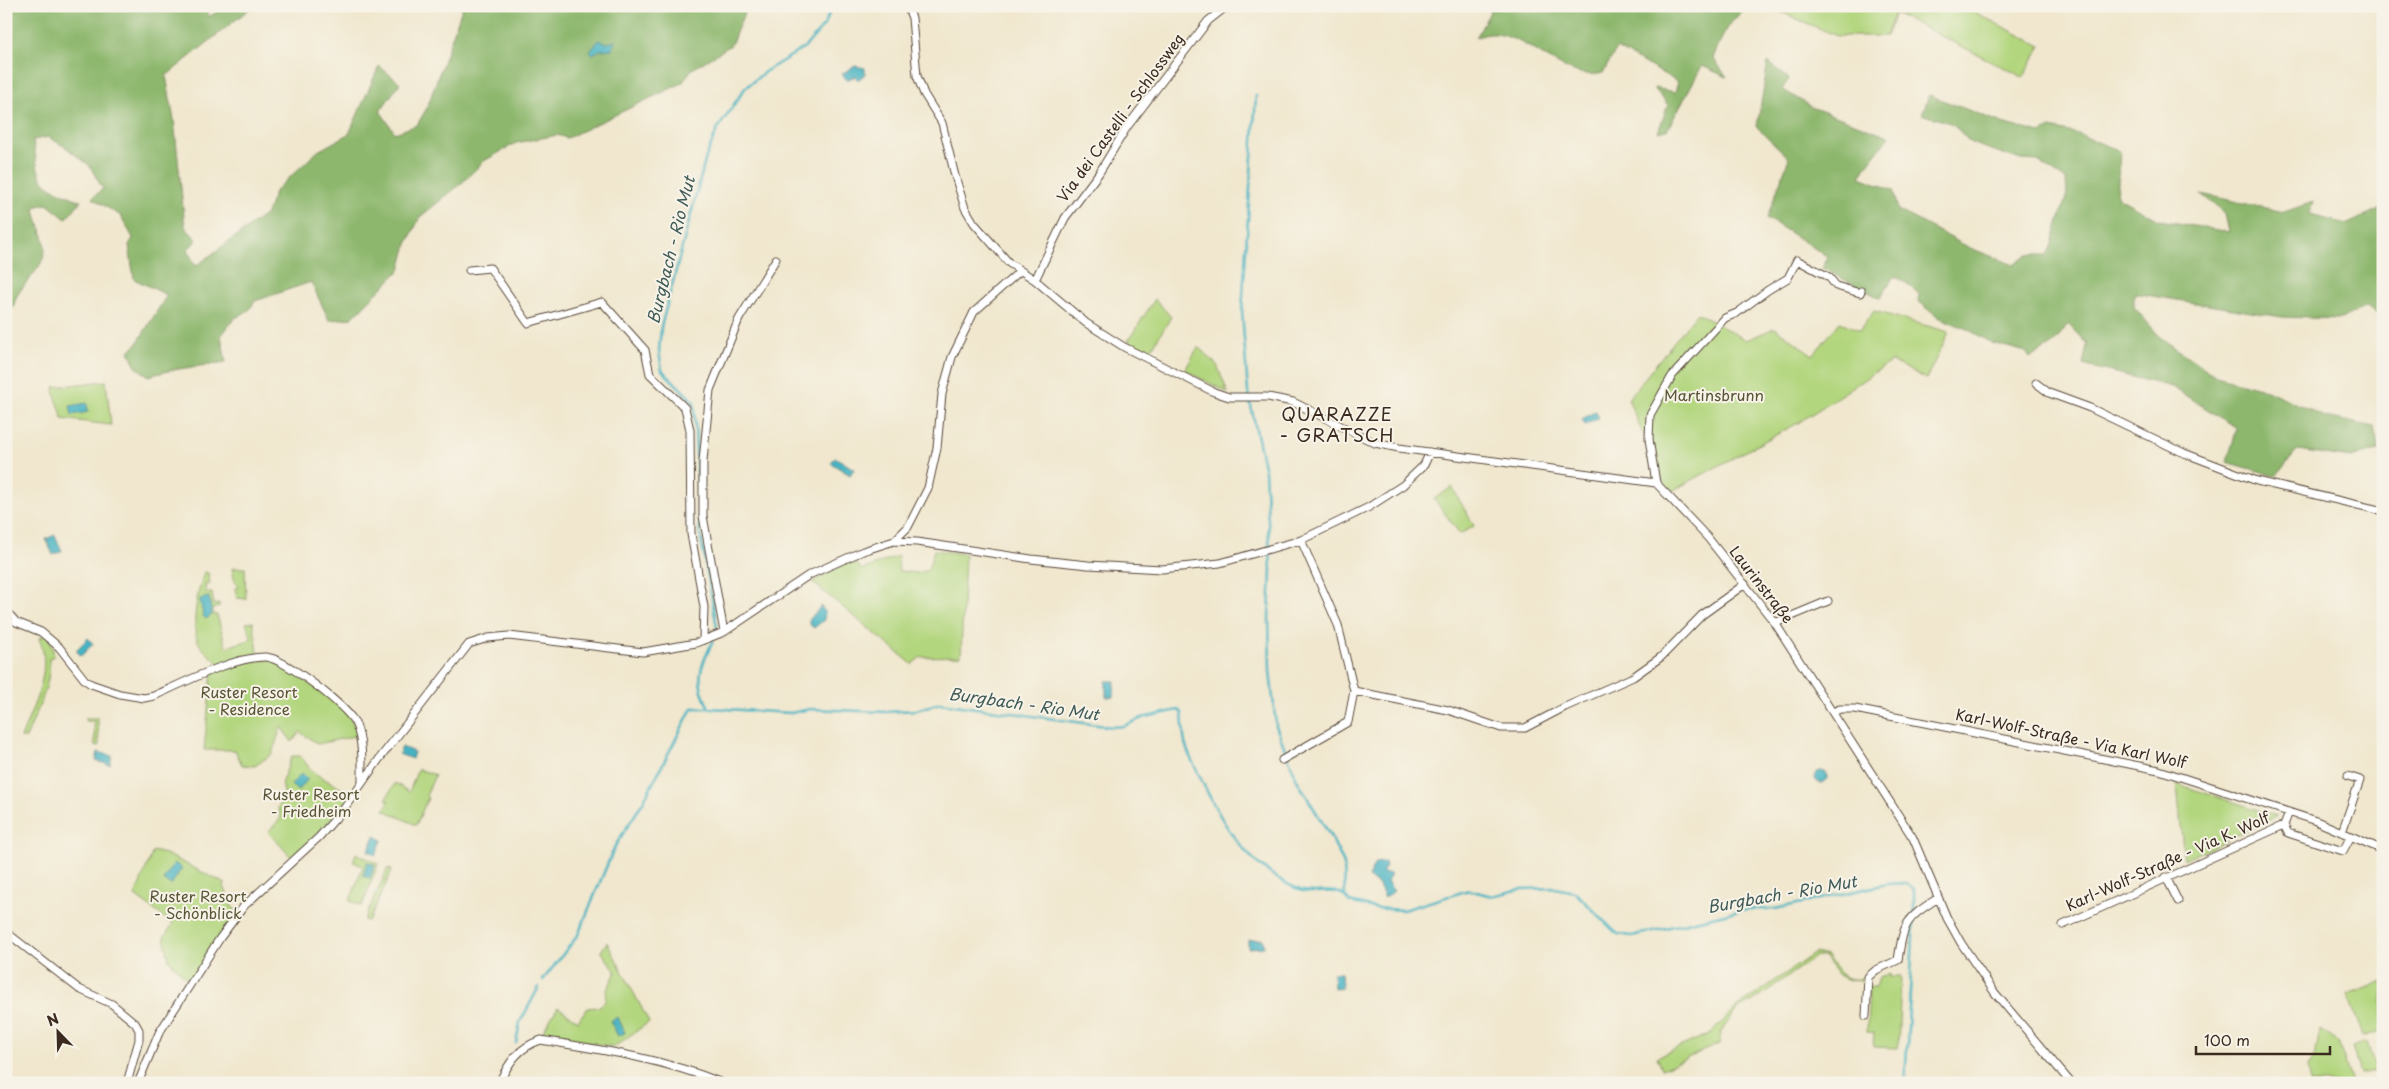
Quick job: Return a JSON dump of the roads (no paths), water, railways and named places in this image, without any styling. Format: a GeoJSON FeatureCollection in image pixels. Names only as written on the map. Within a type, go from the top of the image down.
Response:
{"type":"FeatureCollection","features":[{"type":"Feature","properties":{"kind":"street"},"geometry":{"type":"LineString","coordinates":[[907,6],[912,18],[917,76],[924,94],[942,123],[965,208],[974,224],[1020,271],[1035,280],[1086,323],[1124,347],[1214,392],[1229,397],[1268,397],[1293,402],[1375,443],[1656,483],[1649,439],[1650,414],[1672,376],[1725,318],[1738,313],[1768,290],[1788,278],[1797,260],[1829,276],[1836,286],[1860,293],[1861,291]]}},
{"type":"Feature","properties":{"kind":"street","name":"Via dei Castelli - Schlossweg"},"geometry":{"type":"LineString","coordinates":[[1035,280],[1065,218],[1099,173],[1127,127],[1208,21],[1228,6]]}},
{"type":"Feature","properties":{"kind":"street"},"geometry":{"type":"LineString","coordinates":[[724,632],[703,516],[703,461],[710,390],[739,319],[776,258]]}},
{"type":"Feature","properties":{"kind":"street"},"geometry":{"type":"LineString","coordinates":[[469,270],[490,268],[528,323],[602,302],[645,350],[650,374],[685,408],[690,430],[691,534],[704,607],[704,640]]}},
{"type":"Feature","properties":{"kind":"street"},"geometry":{"type":"LineString","coordinates":[[894,541],[908,527],[928,488],[937,448],[942,394],[952,357],[974,312],[1020,271]]}},
{"type":"Feature","properties":{"kind":"street"},"geometry":{"type":"LineString","coordinates":[[2036,383],[2049,394],[2090,408],[2184,453],[2257,480],[2383,510]]}},
{"type":"Feature","properties":{"kind":"street"},"geometry":{"type":"LineString","coordinates":[[138,1083],[158,1033],[220,938],[244,906],[319,837],[343,810],[362,782],[462,652],[473,643],[509,636],[643,652],[704,640],[724,632],[809,575],[863,551],[894,541],[918,542],[1031,559],[1162,569],[1220,562],[1301,540],[1369,507],[1403,485],[1424,465],[1430,452]]}},
{"type":"Feature","properties":{"kind":"street","name":"Laurinstraße"},"geometry":{"type":"LineString","coordinates":[[1656,483],[1708,538],[1775,623],[1913,838],[1954,931],[1995,993],[2071,1083]]}},
{"type":"Feature","properties":{"kind":"street"},"geometry":{"type":"LineString","coordinates":[[1282,760],[1348,722],[1354,691],[1338,625],[1301,540]]}},
{"type":"Feature","properties":{"kind":"street"},"geometry":{"type":"LineString","coordinates":[[1354,691],[1448,710],[1501,728],[1525,728],[1565,707],[1633,677],[1661,657],[1702,615],[1745,584]]}},
{"type":"Feature","properties":{"kind":"street"},"geometry":{"type":"LineString","coordinates":[[1775,623],[1828,601]]}},
{"type":"Feature","properties":{"kind":"street"},"geometry":{"type":"LineString","coordinates":[[6,611],[16,622],[41,632],[59,647],[84,680],[120,694],[144,698],[154,696],[235,663],[262,657],[274,659],[330,697],[352,717],[360,740],[362,782]]}},
{"type":"Feature","properties":{"kind":"street","name":"Karl-Wolf-Straße - Via Karl Wolf"},"geometry":{"type":"LineString","coordinates":[[1833,712],[1840,709],[1855,709],[2159,770],[2289,812],[2383,850]]}},
{"type":"Feature","properties":{"kind":"street"},"geometry":{"type":"LineString","coordinates":[[2342,832],[2360,780],[2348,776]]}},
{"type":"Feature","properties":{"kind":"street","name":"Karl-Wolf-Straße - Via K. Wolf"},"geometry":{"type":"LineString","coordinates":[[2062,925],[2284,825],[2289,812]]}},
{"type":"Feature","properties":{"kind":"street","name":"Karl-Wolf-Straße - Via K. Wolf"},"geometry":{"type":"LineString","coordinates":[[2284,825],[2288,833],[2344,851],[2351,836]]}},
{"type":"Feature","properties":{"kind":"street"},"geometry":{"type":"LineString","coordinates":[[2166,877],[2178,901]]}},
{"type":"Feature","properties":{"kind":"street"},"geometry":{"type":"LineString","coordinates":[[1866,1016],[1868,977],[1876,970],[1898,960],[1901,939],[1910,917],[1938,898]]}},
{"type":"Feature","properties":{"kind":"street"},"geometry":{"type":"LineString","coordinates":[[6,932],[79,989],[112,1004],[135,1023],[139,1030],[138,1040],[127,1083]]}},
{"type":"Feature","properties":{"kind":"street"},"geometry":{"type":"LineString","coordinates":[[499,1083],[507,1066],[519,1051],[541,1040],[625,1053],[667,1063],[722,1083]]}},
{"type":"Feature","properties":{"kind":"water"},"geometry":{"type":"Polygon","coordinates":[[[599,40],[608,43],[615,41],[612,49],[600,50],[593,54],[590,52],[599,40]]]}},
{"type":"Feature","properties":{"kind":"water"},"geometry":{"type":"Polygon","coordinates":[[[855,66],[865,68],[865,74],[858,80],[855,76],[847,80],[842,74],[855,66]]]}},
{"type":"Feature","properties":{"kind":"water"},"geometry":{"type":"Polygon","coordinates":[[[87,403],[88,412],[72,415],[70,406],[87,403]]]}},
{"type":"Feature","properties":{"kind":"water"},"geometry":{"type":"Polygon","coordinates":[[[1596,411],[1599,418],[1585,425],[1582,419],[1596,411]]]}},
{"type":"Feature","properties":{"kind":"water"},"geometry":{"type":"Polygon","coordinates":[[[835,457],[854,469],[850,475],[831,463],[835,457]]]}},
{"type":"Feature","properties":{"kind":"water"},"geometry":{"type":"Polygon","coordinates":[[[55,535],[62,551],[53,555],[46,539],[55,535]]]}},
{"type":"Feature","properties":{"kind":"water"},"geometry":{"type":"Polygon","coordinates":[[[209,597],[212,615],[206,619],[203,616],[200,599],[209,597]]]}},
{"type":"Feature","properties":{"kind":"water"},"geometry":{"type":"Polygon","coordinates":[[[821,606],[825,612],[824,620],[814,628],[809,624],[809,620],[821,606]]]}},
{"type":"Feature","properties":{"kind":"water"},"geometry":{"type":"Polygon","coordinates":[[[88,638],[93,644],[81,656],[76,650],[88,638]]]}},
{"type":"Feature","properties":{"kind":"water"},"geometry":{"type":"Polygon","coordinates":[[[1106,681],[1115,681],[1114,697],[1106,697],[1106,681]]]}},
{"type":"Feature","properties":{"kind":"water"},"geometry":{"type":"Polygon","coordinates":[[[402,747],[414,752],[412,759],[399,754],[402,747]]]}},
{"type":"Feature","properties":{"kind":"water"},"geometry":{"type":"Polygon","coordinates":[[[98,752],[112,756],[110,765],[96,761],[98,752]]]}},
{"type":"Feature","properties":{"kind":"water"},"geometry":{"type":"Polygon","coordinates":[[[1821,771],[1827,777],[1821,783],[1815,777],[1821,771]]]}},
{"type":"Feature","properties":{"kind":"water"},"geometry":{"type":"Polygon","coordinates":[[[301,774],[308,779],[298,791],[291,785],[301,774]]]}},
{"type":"Feature","properties":{"kind":"water"},"geometry":{"type":"Polygon","coordinates":[[[375,836],[382,840],[376,855],[368,851],[375,836]]]}},
{"type":"Feature","properties":{"kind":"water"},"geometry":{"type":"Polygon","coordinates":[[[367,862],[375,865],[370,878],[363,876],[367,862]]]}},
{"type":"Feature","properties":{"kind":"water"},"geometry":{"type":"Polygon","coordinates":[[[1385,862],[1386,867],[1382,872],[1391,874],[1387,882],[1394,891],[1385,898],[1378,884],[1368,878],[1375,863],[1385,862]]]}},
{"type":"Feature","properties":{"kind":"water"},"geometry":{"type":"Polygon","coordinates":[[[174,863],[182,868],[171,885],[163,880],[174,863]]]}},
{"type":"Feature","properties":{"kind":"water"},"geometry":{"type":"Polygon","coordinates":[[[1263,939],[1264,947],[1248,948],[1248,940],[1263,939]]]}},
{"type":"Feature","properties":{"kind":"water"},"geometry":{"type":"Polygon","coordinates":[[[1333,973],[1341,973],[1342,987],[1334,988],[1333,973]]]}},
{"type":"Feature","properties":{"kind":"water"},"geometry":{"type":"Polygon","coordinates":[[[618,1017],[625,1033],[618,1036],[610,1021],[618,1017]]]}},
{"type":"Feature","properties":{"kind":"waterway","name":"Burgbach - Rio Mut"},"geometry":{"type":"LineString","coordinates":[[717,627],[700,532],[694,402],[662,370],[659,351],[661,327],[706,157],[717,130],[745,88],[766,71],[804,48],[825,24],[832,6]]}},
{"type":"Feature","properties":{"kind":"waterway"},"geometry":{"type":"LineString","coordinates":[[1256,95],[1242,311],[1248,392],[1265,471],[1271,570],[1269,617],[1270,671],[1276,726],[1297,780],[1332,839],[1344,864],[1345,896]]}},
{"type":"Feature","properties":{"kind":"waterway","name":"Burgbach - Rio Mut"},"geometry":{"type":"LineString","coordinates":[[713,641],[700,674],[701,690],[709,708],[791,713],[810,709],[886,712],[916,710],[940,703],[1112,727],[1124,726],[1142,718],[1178,710],[1182,713],[1186,747],[1191,759],[1217,811],[1238,843],[1251,857],[1281,881],[1300,890],[1340,893],[1349,902],[1375,908],[1403,910],[1469,890],[1492,896],[1521,889],[1555,888],[1575,892],[1618,934],[1632,936],[1746,909],[1775,909],[1887,884],[1906,883],[1914,889],[1914,913]]}},
{"type":"Feature","properties":{"kind":"waterway"},"geometry":{"type":"LineString","coordinates":[[543,980],[578,935],[615,846],[643,802],[692,708],[709,708]]}},
{"type":"Feature","properties":{"kind":"waterway","name":"Burgbach - Rio Mut"},"geometry":{"type":"LineString","coordinates":[[1905,1083],[1914,918]]}},
{"type":"Feature","properties":{"kind":"waterway"},"geometry":{"type":"LineString","coordinates":[[516,1043],[520,1022],[539,987]]}},
{"type":"Feature","properties":{"kind":"district","name":"QUARAZZE - GRATSCH"},"geometry":{"type":"Point","coordinates":[1337,425]}},
{"type":"Feature","properties":{"kind":"park label","name":"Martinsbrunn"},"geometry":{"type":"Point","coordinates":[1714,396]}},
{"type":"Feature","properties":{"kind":"park label","name":"Ruster Resort - Residence"},"geometry":{"type":"Point","coordinates":[249,702]}},
{"type":"Feature","properties":{"kind":"park label","name":"Ruster Resort - Friedheim"},"geometry":{"type":"Point","coordinates":[311,804]}},
{"type":"Feature","properties":{"kind":"park label","name":"Ruster Resort - Schönblick"},"geometry":{"type":"Point","coordinates":[198,906]}}]}
